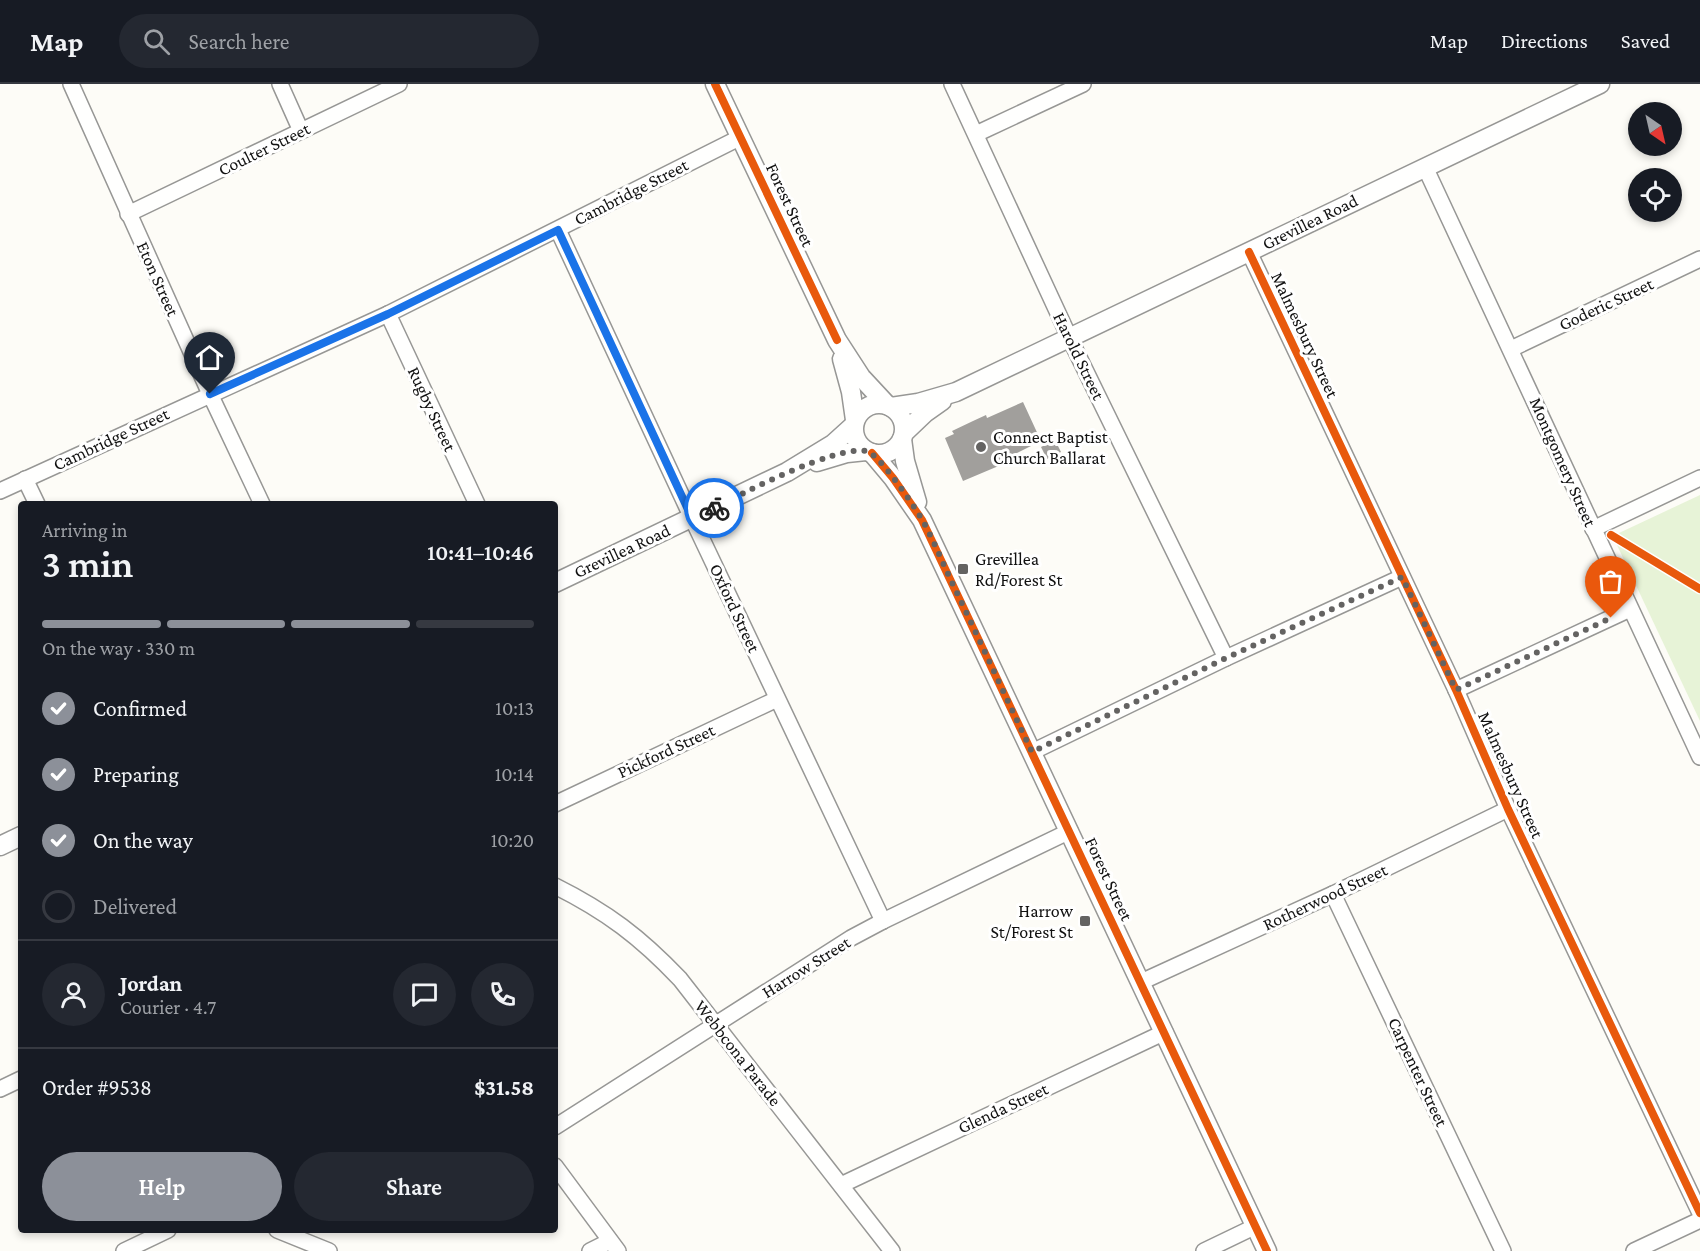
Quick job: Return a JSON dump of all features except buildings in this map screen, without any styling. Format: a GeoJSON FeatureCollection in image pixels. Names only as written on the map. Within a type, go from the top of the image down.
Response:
{"type":"FeatureCollection","features":[{"type":"Feature","properties":{"kind":"street","name":"Eton Street"},"geometry":{"type":"LineString","coordinates":[[71,84],[128,214],[261,501]]}},
{"type":"Feature","properties":{"kind":"street"},"geometry":{"type":"LineString","coordinates":[[280,84],[301,131]]}},
{"type":"Feature","properties":{"kind":"street","name":"Coulter Street"},"geometry":{"type":"LineString","coordinates":[[128,214],[399,84]]}},
{"type":"Feature","properties":{"kind":"street","name":"Forest Street"},"geometry":{"type":"LineString","coordinates":[[715,84],[837,340],[861,377],[889,406]]}},
{"type":"Feature","properties":{"kind":"street","name":"Harold Street"},"geometry":{"type":"LineString","coordinates":[[952,84],[1070,339],[1226,658]]}},
{"type":"Feature","properties":{"kind":"street"},"geometry":{"type":"LineString","coordinates":[[976,134],[1083,84]]}},
{"type":"Feature","properties":{"kind":"street","name":"Grevillea Road"},"geometry":{"type":"LineString","coordinates":[[558,582],[787,472],[833,444],[854,423],[858,413],[868,406],[879,403],[889,406],[918,403],[956,392],[1598,84]]}},
{"type":"Feature","properties":{"kind":"street","name":"Cambridge Street"},"geometry":{"type":"LineString","coordinates":[[0,491],[388,314],[741,137]]}},
{"type":"Feature","properties":{"kind":"street","name":"Montgomery Street"},"geometry":{"type":"LineString","coordinates":[[1425,167],[1700,757]]}},
{"type":"Feature","properties":{"kind":"street","name":"Oxford Street"},"geometry":{"type":"LineString","coordinates":[[558,230],[883,921]]}},
{"type":"Feature","properties":{"kind":"street","name":"Malmesbury Street"},"geometry":{"type":"LineString","coordinates":[[1249,252],[1456,690],[1508,809],[1700,1213]]}},
{"type":"Feature","properties":{"kind":"street","name":"Goderic Street"},"geometry":{"type":"LineString","coordinates":[[1511,349],[1700,260]]}},
{"type":"Feature","properties":{"kind":"street","name":"Rugby Street"},"geometry":{"type":"LineString","coordinates":[[388,314],[476,501]]}},
{"type":"Feature","properties":{"kind":"street","name":"Forest Street"},"geometry":{"type":"LineString","coordinates":[[837,340],[851,392],[854,423]]}},
{"type":"Feature","properties":{"kind":"street","name":"Grevillea Road"},"geometry":{"type":"LineString","coordinates":[[787,472],[837,456],[869,452],[884,454],[891,451],[925,413],[956,392]]}},
{"type":"Feature","properties":{"kind":"street"},"geometry":{"type":"LineString","coordinates":[[889,406],[901,416],[904,424],[903,436],[908,470],[922,520]]}},
{"type":"Feature","properties":{"kind":"street"},"geometry":{"type":"LineString","coordinates":[[854,423],[856,440],[893,478],[922,520]]}},
{"type":"Feature","properties":{"kind":"street"},"geometry":{"type":"LineString","coordinates":[[1593,529],[1700,478]]}},
{"type":"Feature","properties":{"kind":"street"},"geometry":{"type":"LineString","coordinates":[[25,479],[36,501]]}},
{"type":"Feature","properties":{"kind":"street","name":"Forest Street"},"geometry":{"type":"LineString","coordinates":[[922,520],[1267,1251]]}},
{"type":"Feature","properties":{"kind":"street"},"geometry":{"type":"LineString","coordinates":[[1032,752],[1226,658],[1402,577]]}},
{"type":"Feature","properties":{"kind":"street"},"geometry":{"type":"LineString","coordinates":[[1456,690],[1630,609]]}},
{"type":"Feature","properties":{"kind":"street","name":"Pickford Street"},"geometry":{"type":"LineString","coordinates":[[558,803],[777,699]]}},
{"type":"Feature","properties":{"kind":"street","name":"Rotherwood Street"},"geometry":{"type":"LineString","coordinates":[[1141,982],[1333,894],[1508,809]]}},
{"type":"Feature","properties":{"kind":"street","name":"Harrow Street"},"geometry":{"type":"LineString","coordinates":[[558,1125],[851,938],[1070,831]]}},
{"type":"Feature","properties":{"kind":"street"},"geometry":{"type":"LineString","coordinates":[[0,846],[18,837]]}},
{"type":"Feature","properties":{"kind":"street","name":"Webbcona Parade"},"geometry":{"type":"LineString","coordinates":[[558,888],[602,912],[644,942],[680,979],[892,1251]]}},
{"type":"Feature","properties":{"kind":"street","name":"Carpenter Street"},"geometry":{"type":"LineString","coordinates":[[1333,894],[1503,1251]]}},
{"type":"Feature","properties":{"kind":"street","name":"Glenda Street"},"geometry":{"type":"LineString","coordinates":[[841,1185],[1165,1032]]}},
{"type":"Feature","properties":{"kind":"street"},"geometry":{"type":"LineString","coordinates":[[0,1089],[18,1080]]}},
{"type":"Feature","properties":{"kind":"street"},"geometry":{"type":"LineString","coordinates":[[558,1170],[614,1246],[590,1251]]}},
{"type":"Feature","properties":{"kind":"street"},"geometry":{"type":"LineString","coordinates":[[1634,1251],[1700,1220]]}},
{"type":"Feature","properties":{"kind":"street"},"geometry":{"type":"LineString","coordinates":[[1204,1251],[1256,1227]]}},
{"type":"Feature","properties":{"kind":"street"},"geometry":{"type":"LineString","coordinates":[[124,1251],[162,1233]]}},
{"type":"Feature","properties":{"kind":"street"},"geometry":{"type":"LineString","coordinates":[[284,1233],[329,1251]]}},
{"type":"Feature","properties":{"kind":"green space"},"geometry":{"type":"Polygon","coordinates":[[[1700,495],[1700,721],[1616,543],[1619,533],[1700,495]]]}},
{"type":"Feature","properties":{"kind":"cycle path"},"geometry":{"type":"LineString","coordinates":[[715,84],[837,340]]}},
{"type":"Feature","properties":{"kind":"cycle path"},"geometry":{"type":"LineString","coordinates":[[1249,252],[1456,690],[1508,809],[1700,1213]]}},
{"type":"Feature","properties":{"kind":"cycle path"},"geometry":{"type":"LineString","coordinates":[[872,453],[893,478],[922,520],[1267,1251]]}},
{"type":"Feature","properties":{"kind":"cycle path"},"geometry":{"type":"LineString","coordinates":[[1611,535],[1700,589]]}},
{"type":"Feature","properties":{"kind":"way so far"},"geometry":{"type":"LineString","coordinates":[[714,508],[787,472],[854,452],[872,453],[893,478],[922,520],[1032,752],[1226,658],[1402,577],[1456,690],[1611,618]]}},
{"type":"Feature","properties":{"kind":"place","name":"Connect Baptist Church Ballarat"},"geometry":{"type":"Point","coordinates":[981,447]}},
{"type":"Feature","properties":{"kind":"place","name":"Grevillea Rd/Forest St"},"geometry":{"type":"Point","coordinates":[963,569]}},
{"type":"Feature","properties":{"kind":"place","name":"Harrow St/Forest St"},"geometry":{"type":"Point","coordinates":[1085,921]}},
{"type":"Feature","properties":{"kind":"route"},"geometry":{"type":"LineString","coordinates":[[210,394],[388,314],[558,230],[692,518],[714,508]]}}]}
